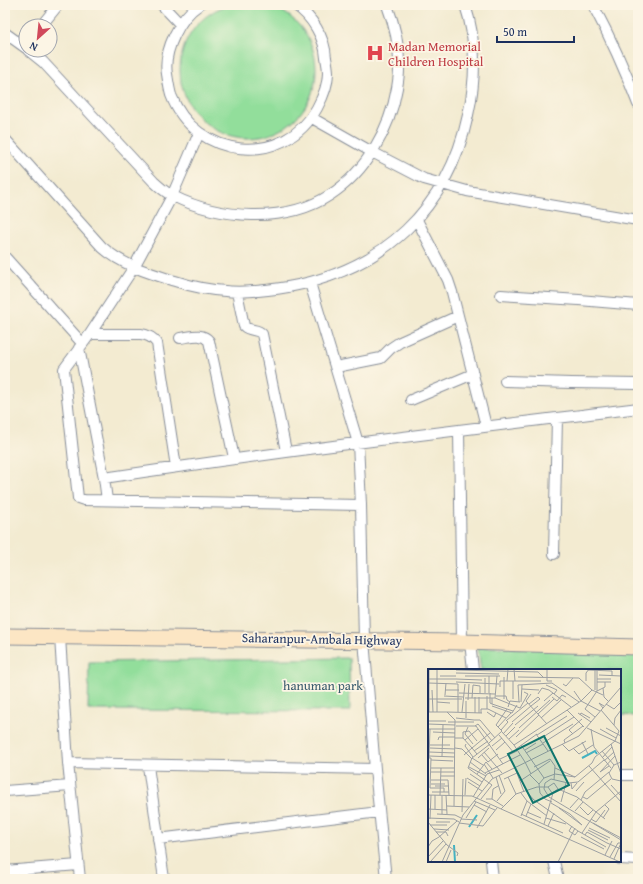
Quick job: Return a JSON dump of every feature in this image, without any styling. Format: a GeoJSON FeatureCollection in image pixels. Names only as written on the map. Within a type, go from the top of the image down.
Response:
{"type":"FeatureCollection","features":[{"type":"Feature","properties":{"kind":"main road","name":"Saharanpur-Ambala Highway"},"geometry":{"type":"LineString","coordinates":[[5,636],[364,640],[638,647]]}},
{"type":"Feature","properties":{"kind":"street"},"geometry":{"type":"LineString","coordinates":[[47,18],[58,5]]}},
{"type":"Feature","properties":{"kind":"street"},"geometry":{"type":"LineString","coordinates":[[162,5],[180,24]]}},
{"type":"Feature","properties":{"kind":"street"},"geometry":{"type":"LineString","coordinates":[[199,5],[180,24],[170,46],[167,70],[171,94],[182,116],[199,133],[221,145],[246,150],[271,146],[294,135],[312,118],[323,97],[328,74],[326,50],[317,28],[302,10],[295,5]]}},
{"type":"Feature","properties":{"kind":"street"},"geometry":{"type":"LineString","coordinates":[[38,58],[154,182],[172,196],[206,209],[235,214],[265,215],[294,210],[311,205],[330,196],[350,180],[372,152],[382,135],[390,116],[400,71],[398,44],[392,18],[386,5]]}},
{"type":"Feature","properties":{"kind":"street"},"geometry":{"type":"LineString","coordinates":[[5,139],[102,247],[119,260],[134,267],[196,287],[213,290],[237,292],[265,291],[310,283],[342,272],[365,261],[400,236],[417,220],[443,185],[459,149],[466,128],[472,97],[474,57],[472,34],[466,5]]}},
{"type":"Feature","properties":{"kind":"street"},"geometry":{"type":"LineString","coordinates":[[593,5],[625,69],[638,104]]}},
{"type":"Feature","properties":{"kind":"street"},"geometry":{"type":"LineString","coordinates":[[5,33],[18,42]]}},
{"type":"Feature","properties":{"kind":"street"},"geometry":{"type":"LineString","coordinates":[[312,118],[424,179],[443,185],[467,191],[638,220]]}},
{"type":"Feature","properties":{"kind":"street"},"geometry":{"type":"LineString","coordinates":[[199,133],[172,196],[134,267],[90,334],[64,369],[78,498],[84,500],[361,505]]}},
{"type":"Feature","properties":{"kind":"street"},"geometry":{"type":"LineString","coordinates":[[417,220],[448,280],[486,426]]}},
{"type":"Feature","properties":{"kind":"street"},"geometry":{"type":"LineString","coordinates":[[5,257],[81,346],[107,500]]}},
{"type":"Feature","properties":{"kind":"street"},"geometry":{"type":"LineString","coordinates":[[310,283],[358,444],[364,640],[386,879]]}},
{"type":"Feature","properties":{"kind":"street"},"geometry":{"type":"LineString","coordinates":[[237,292],[244,326],[249,330],[258,330],[262,334],[286,451]]}},
{"type":"Feature","properties":{"kind":"street"},"geometry":{"type":"LineString","coordinates":[[501,295],[638,305]]}},
{"type":"Feature","properties":{"kind":"street"},"geometry":{"type":"LineString","coordinates":[[336,367],[380,358],[400,342],[458,316]]}},
{"type":"Feature","properties":{"kind":"street"},"geometry":{"type":"LineString","coordinates":[[90,334],[141,334],[148,335],[157,343],[176,467]]}},
{"type":"Feature","properties":{"kind":"street"},"geometry":{"type":"LineString","coordinates":[[180,338],[204,336],[209,341],[234,458]]}},
{"type":"Feature","properties":{"kind":"street"},"geometry":{"type":"LineString","coordinates":[[411,400],[473,374]]}},
{"type":"Feature","properties":{"kind":"street"},"geometry":{"type":"LineString","coordinates":[[506,380],[638,384]]}},
{"type":"Feature","properties":{"kind":"street"},"geometry":{"type":"LineString","coordinates":[[104,478],[286,451],[358,444],[486,426],[638,408]]}},
{"type":"Feature","properties":{"kind":"street"},"geometry":{"type":"LineString","coordinates":[[554,554],[557,418]]}},
{"type":"Feature","properties":{"kind":"street"},"geometry":{"type":"LineString","coordinates":[[459,430],[466,642],[473,669]]}},
{"type":"Feature","properties":{"kind":"street"},"geometry":{"type":"LineString","coordinates":[[60,636],[68,763],[80,879]]}},
{"type":"Feature","properties":{"kind":"street"},"geometry":{"type":"LineString","coordinates":[[68,763],[148,766],[375,769]]}},
{"type":"Feature","properties":{"kind":"street"},"geometry":{"type":"LineString","coordinates":[[148,766],[164,879]]}},
{"type":"Feature","properties":{"kind":"street"},"geometry":{"type":"LineString","coordinates":[[621,775],[638,775]]}},
{"type":"Feature","properties":{"kind":"street"},"geometry":{"type":"LineString","coordinates":[[5,791],[70,786]]}},
{"type":"Feature","properties":{"kind":"street"},"geometry":{"type":"LineString","coordinates":[[158,839],[379,812]]}},
{"type":"Feature","properties":{"kind":"street"},"geometry":{"type":"LineString","coordinates":[[621,859],[638,860]]}},
{"type":"Feature","properties":{"kind":"street"},"geometry":{"type":"LineString","coordinates":[[491,862],[493,879]]}},
{"type":"Feature","properties":{"kind":"street"},"geometry":{"type":"LineString","coordinates":[[554,862],[558,879]]}},
{"type":"Feature","properties":{"kind":"street"},"geometry":{"type":"LineString","coordinates":[[5,871],[78,865]]}},
{"type":"Feature","properties":{"kind":"green space"},"geometry":{"type":"Polygon","coordinates":[[[241,2],[255,2],[274,7],[286,13],[301,27],[311,44],[315,57],[315,83],[311,96],[305,108],[291,123],[286,127],[268,135],[255,138],[241,138],[222,133],[210,127],[195,113],[191,108],[183,90],[180,77],[180,63],[185,44],[191,32],[205,17],[210,13],[228,5],[241,2]]]}},
{"type":"Feature","properties":{"kind":"green space"},"geometry":{"type":"Polygon","coordinates":[[[478,647],[638,651],[638,716],[621,715],[621,669],[481,669],[478,647]]]}},
{"type":"Feature","properties":{"kind":"green space","name":"hanuman park"},"geometry":{"type":"Polygon","coordinates":[[[349,658],[350,711],[88,710],[89,662],[349,658]]]}},
{"type":"Feature","properties":{"kind":"place","name":"Madan Memorial Children Hospital"},"geometry":{"type":"Point","coordinates":[375,53]}}]}
